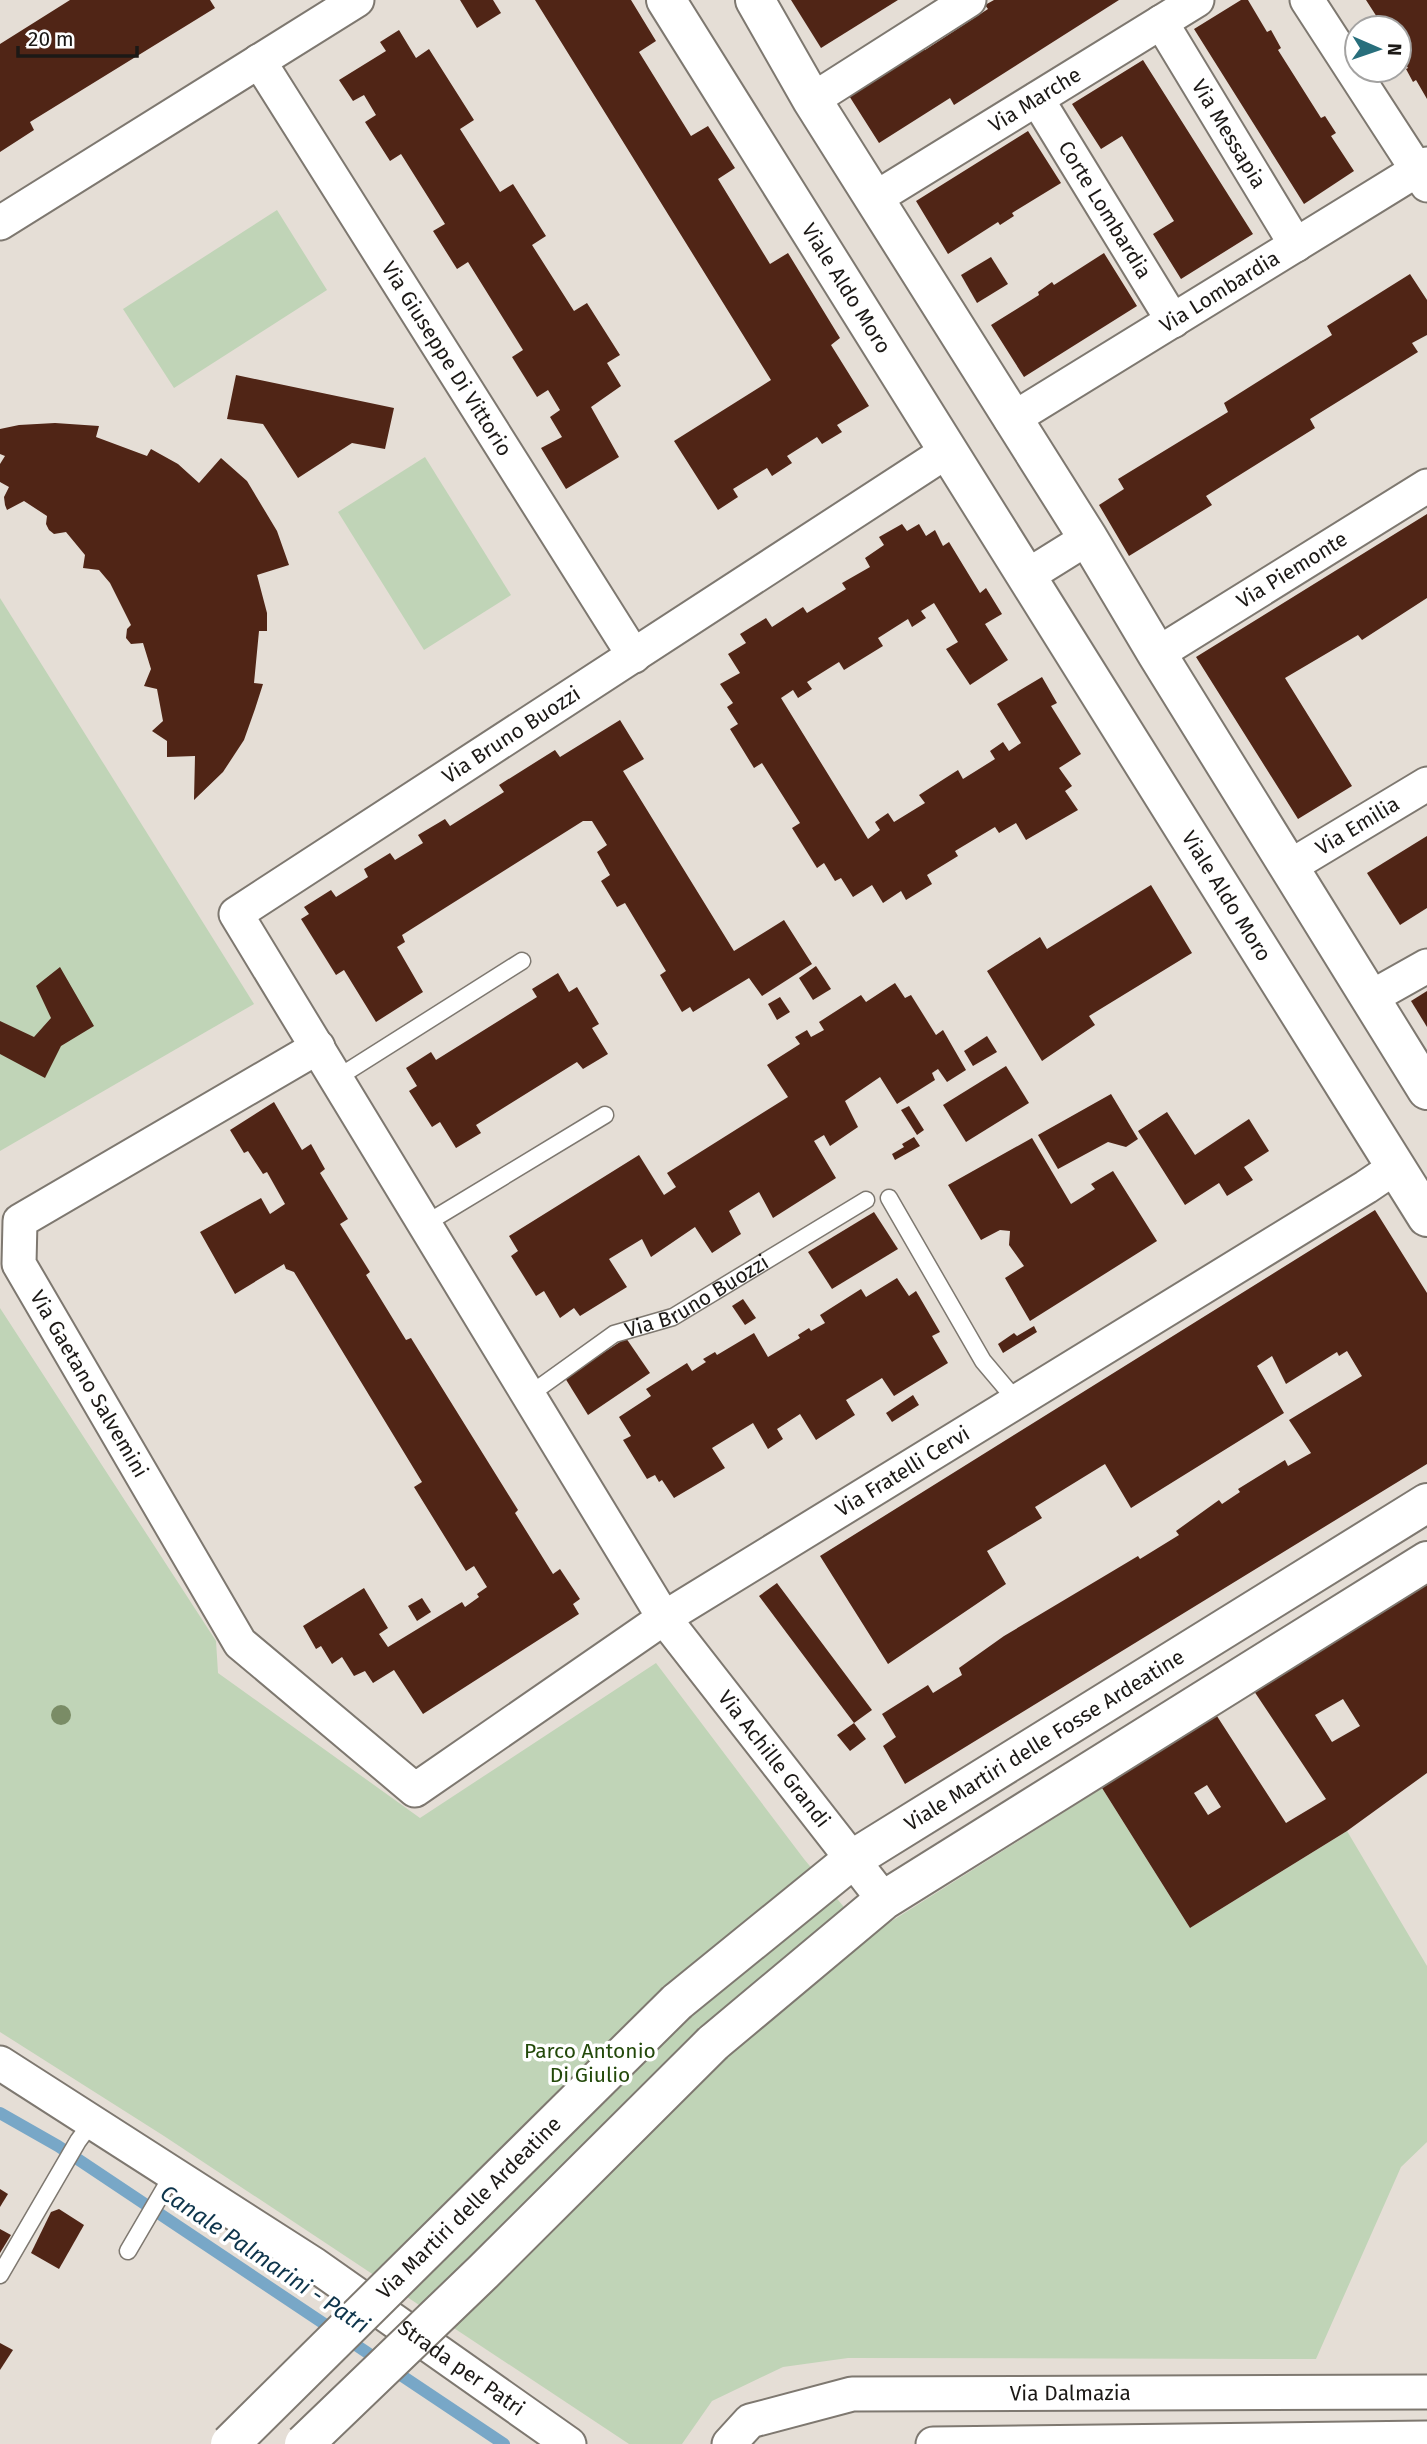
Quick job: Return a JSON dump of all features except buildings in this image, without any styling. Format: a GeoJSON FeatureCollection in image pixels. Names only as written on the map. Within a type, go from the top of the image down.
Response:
{"type":"FeatureCollection","features":[{"type":"Feature","properties":{"kind":"street"},"geometry":{"type":"LineString","coordinates":[[0,223],[357,0]]}},
{"type":"Feature","properties":{"kind":"street","name":"Viale Aldo Moro"},"geometry":{"type":"LineString","coordinates":[[666,0],[1427,1217]]}},
{"type":"Feature","properties":{"kind":"street"},"geometry":{"type":"LineString","coordinates":[[755,0],[811,100],[1088,538],[1427,1090]]}},
{"type":"Feature","properties":{"kind":"street"},"geometry":{"type":"LineString","coordinates":[[811,100],[969,0]]}},
{"type":"Feature","properties":{"kind":"street","name":"Via Marche"},"geometry":{"type":"LineString","coordinates":[[874,200],[1197,0]]}},
{"type":"Feature","properties":{"kind":"street"},"geometry":{"type":"LineString","coordinates":[[1307,0],[1424,173]]}},
{"type":"Feature","properties":{"kind":"street","name":"Via Messapia"},"geometry":{"type":"LineString","coordinates":[[1161,22],[1296,245]]}},
{"type":"Feature","properties":{"kind":"street","name":"Via Giuseppe Di Vittorio"},"geometry":{"type":"LineString","coordinates":[[259,61],[634,656]]}},
{"type":"Feature","properties":{"kind":"street","name":"Corte Lombardia"},"geometry":{"type":"LineString","coordinates":[[1037,99],[1173,321]]}},
{"type":"Feature","properties":{"kind":"street","name":"Via Lombardia"},"geometry":{"type":"LineString","coordinates":[[1012,420],[1296,245],[1424,173]]}},
{"type":"Feature","properties":{"kind":"street","name":"Via Bruno Buozzi"},"geometry":{"type":"LineString","coordinates":[[664,1618],[236,914],[949,450]]}},
{"type":"Feature","properties":{"kind":"street","name":"Via Piemonte"},"geometry":{"type":"LineString","coordinates":[[1157,654],[1427,486]]}},
{"type":"Feature","properties":{"kind":"street"},"geometry":{"type":"LineString","coordinates":[[1027,576],[1088,538]]}},
{"type":"Feature","properties":{"kind":"street","name":"Via Emilia"},"geometry":{"type":"LineString","coordinates":[[1289,867],[1427,784]]}},
{"type":"Feature","properties":{"kind":"street"},"geometry":{"type":"LineString","coordinates":[[1370,998],[1427,966]]}},
{"type":"Feature","properties":{"kind":"street","name":"Via Gaetano Salvemini"},"geometry":{"type":"LineString","coordinates":[[318,1047],[20,1221],[19,1264],[240,1643],[415,1790]]}},
{"type":"Feature","properties":{"kind":"street","name":"Via Fratelli Cervi"},"geometry":{"type":"LineString","coordinates":[[415,1790],[664,1618],[1397,1166]]}},
{"type":"Feature","properties":{"kind":"street","name":"Viale Martiri delle Fosse Ardeatine"},"geometry":{"type":"LineString","coordinates":[[677,2002],[853,1859],[1427,1503]]}},
{"type":"Feature","properties":{"kind":"street"},"geometry":{"type":"LineString","coordinates":[[304,2444],[483,2272],[713,2043],[884,1900],[1427,1561]]}},
{"type":"Feature","properties":{"kind":"street","name":"Via Achille Grandi"},"geometry":{"type":"LineString","coordinates":[[664,1618],[884,1900]]}},
{"type":"Feature","properties":{"kind":"street","name":"Via Martiri delle Ardeatine"},"geometry":{"type":"LineString","coordinates":[[230,2444],[677,2002]]}},
{"type":"Feature","properties":{"kind":"street","name":"Strada per Patri"},"geometry":{"type":"LineString","coordinates":[[0,2063],[85,2132],[168,2183],[315,2265],[569,2444]]}},
{"type":"Feature","properties":{"kind":"street","name":"Via Dalmazia"},"geometry":{"type":"LineString","coordinates":[[729,2444],[750,2421],[852,2394],[1427,2392]]}},
{"type":"Feature","properties":{"kind":"street"},"geometry":{"type":"LineString","coordinates":[[933,2444],[1427,2438]]}},
{"type":"Feature","properties":{"kind":"lane"},"geometry":{"type":"LineString","coordinates":[[337,1078],[522,961]]}},
{"type":"Feature","properties":{"kind":"lane"},"geometry":{"type":"LineString","coordinates":[[425,1224],[605,1115]]}},
{"type":"Feature","properties":{"kind":"lane"},"geometry":{"type":"LineString","coordinates":[[889,1198],[983,1361],[1016,1400]]}},
{"type":"Feature","properties":{"kind":"lane","name":"Via Bruno Buozzi"},"geometry":{"type":"LineString","coordinates":[[529,1395],[614,1334],[673,1317],[866,1200]]}},
{"type":"Feature","properties":{"kind":"lane"},"geometry":{"type":"LineString","coordinates":[[0,2275],[85,2132]]}},
{"type":"Feature","properties":{"kind":"lane"},"geometry":{"type":"LineString","coordinates":[[128,2250],[168,2183]]}},
{"type":"Feature","properties":{"kind":"green space"},"geometry":{"type":"Polygon","coordinates":[[[277,210],[327,290],[174,388],[123,309],[277,210]]]}},
{"type":"Feature","properties":{"kind":"green space"},"geometry":{"type":"Polygon","coordinates":[[[425,457],[511,595],[424,650],[338,512],[425,457]]]}},
{"type":"Feature","properties":{"kind":"green space"},"geometry":{"type":"Polygon","coordinates":[[[0,598],[254,1004],[0,1151],[0,598]]]}},
{"type":"Feature","properties":{"kind":"green space","name":"Parco Antonio Di Giulio"},"geometry":{"type":"Polygon","coordinates":[[[0,1308],[216,1641],[218,1673],[420,1818],[656,1663],[804,1859],[868,1936],[1102,1788],[1190,1928],[1347,1831],[1427,1966],[1427,2142],[1401,2167],[1316,2359],[848,2358],[783,2367],[712,2401],[682,2444],[629,2444],[164,2136],[0,2032],[0,1308]]]}},
{"type":"Feature","properties":{"kind":"waterway","name":"Canale Palmarini - Patri"},"geometry":{"type":"LineString","coordinates":[[0,2113],[58,2146],[504,2444]]}}]}
